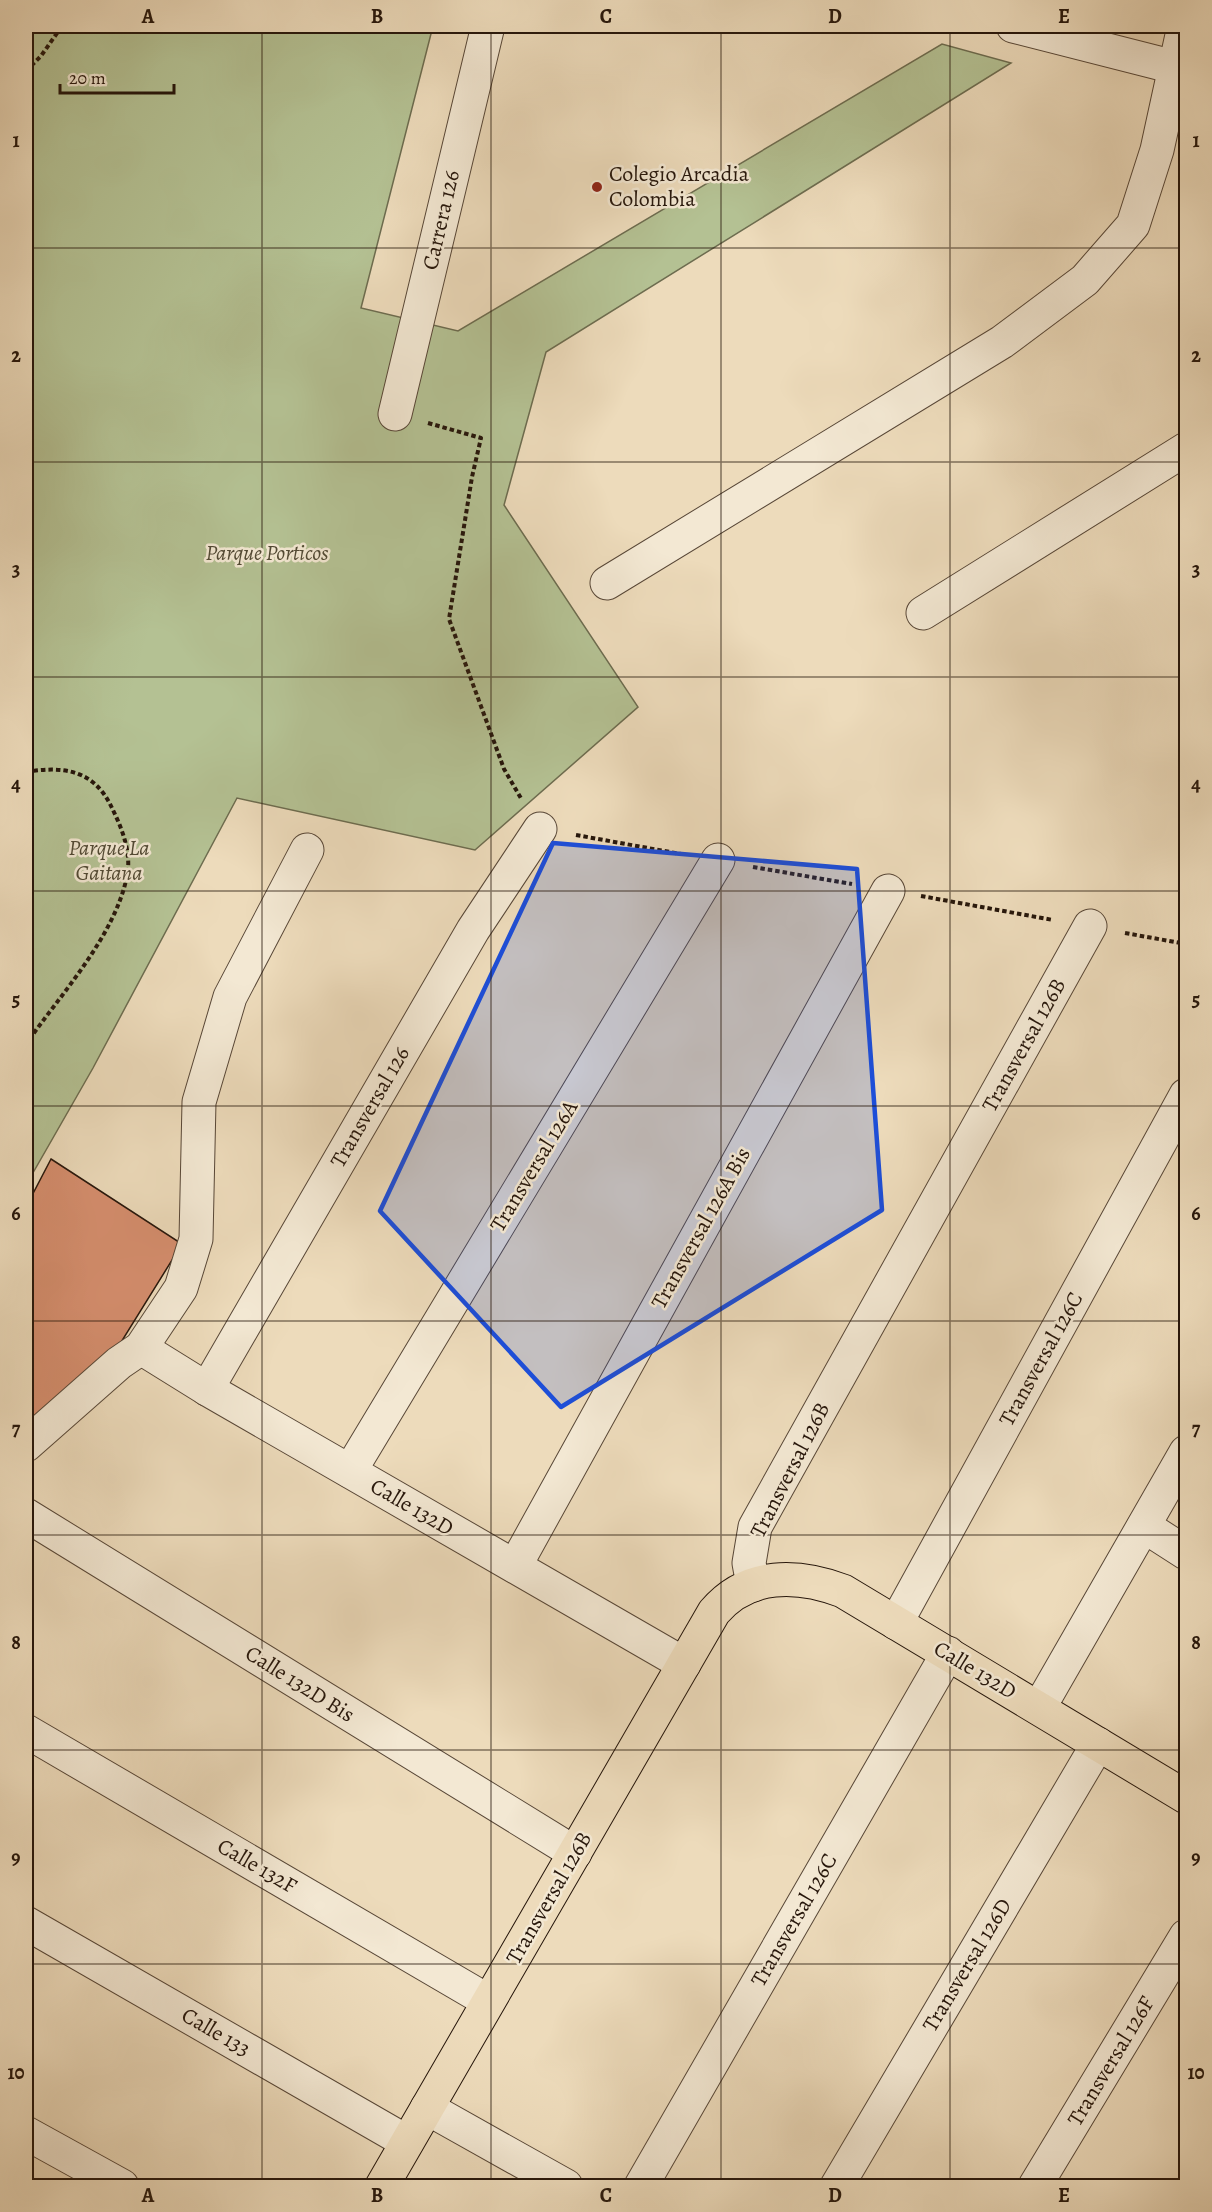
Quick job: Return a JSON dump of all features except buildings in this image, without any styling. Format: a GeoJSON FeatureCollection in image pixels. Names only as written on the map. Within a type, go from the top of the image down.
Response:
{"type":"FeatureCollection","features":[{"type":"Feature","properties":{"kind":"main road","name":"Calle 132D"},"geometry":{"type":"LineString","coordinates":[[753,1585],[776,1578],[819,1581],[843,1591],[1186,1797]]}},
{"type":"Feature","properties":{"kind":"main road","name":"Transversal 126B"},"geometry":{"type":"LineString","coordinates":[[382,2187],[714,1612],[725,1599],[753,1585]]}},
{"type":"Feature","properties":{"kind":"street","name":"Carrera 126"},"geometry":{"type":"LineString","coordinates":[[395,414],[488,26]]}},
{"type":"Feature","properties":{"kind":"street"},"geometry":{"type":"LineString","coordinates":[[1013,26],[1180,68]]}},
{"type":"Feature","properties":{"kind":"street"},"geometry":{"type":"LineString","coordinates":[[607,583],[1002,342],[1085,280],[1132,225],[1157,150],[1180,68],[1184,26]]}},
{"type":"Feature","properties":{"kind":"street"},"geometry":{"type":"LineString","coordinates":[[923,613],[1186,449]]}},
{"type":"Feature","properties":{"kind":"street","name":"Transversal 126"},"geometry":{"type":"LineString","coordinates":[[207,1389],[473,930],[540,829]]}},
{"type":"Feature","properties":{"kind":"street"},"geometry":{"type":"LineString","coordinates":[[26,1445],[119,1364],[141,1348],[182,1288],[196,1239],[199,1102],[230,997],[307,850]]}},
{"type":"Feature","properties":{"kind":"street","name":"Transversal 126A"},"geometry":{"type":"LineString","coordinates":[[350,1471],[718,860]]}},
{"type":"Feature","properties":{"kind":"street","name":"Transversal 126A Bis"},"geometry":{"type":"LineString","coordinates":[[515,1566],[888,891]]}},
{"type":"Feature","properties":{"kind":"street","name":"Transversal 126B"},"geometry":{"type":"LineString","coordinates":[[753,1585],[749,1563],[755,1527],[1090,926]]}},
{"type":"Feature","properties":{"kind":"street","name":"Transversal 126C"},"geometry":{"type":"LineString","coordinates":[[896,1623],[1186,1095]]}},
{"type":"Feature","properties":{"kind":"street","name":"Calle 132D"},"geometry":{"type":"LineString","coordinates":[[141,1348],[207,1389],[684,1664]]}},
{"type":"Feature","properties":{"kind":"street"},"geometry":{"type":"LineString","coordinates":[[1039,1708],[1186,1452]]}},
{"type":"Feature","properties":{"kind":"street","name":"Calle 132D Bis"},"geometry":{"type":"LineString","coordinates":[[26,1515],[575,1853]]}},
{"type":"Feature","properties":{"kind":"street"},"geometry":{"type":"LineString","coordinates":[[1144,1526],[1186,1553]]}},
{"type":"Feature","properties":{"kind":"street","name":"Transversal 126C"},"geometry":{"type":"LineString","coordinates":[[647,2185],[948,1653]]}},
{"type":"Feature","properties":{"kind":"street","name":"Calle 132F"},"geometry":{"type":"LineString","coordinates":[[26,1731],[488,2001]]}},
{"type":"Feature","properties":{"kind":"street","name":"Transversal 126D"},"geometry":{"type":"LineString","coordinates":[[837,2187],[1098,1744]]}},
{"type":"Feature","properties":{"kind":"street","name":"Calle 133"},"geometry":{"type":"LineString","coordinates":[[26,1923],[407,2142]]}},
{"type":"Feature","properties":{"kind":"street","name":"Transversal 126F"},"geometry":{"type":"LineString","coordinates":[[1035,2187],[1186,1936]]}},
{"type":"Feature","properties":{"kind":"street"},"geometry":{"type":"LineString","coordinates":[[427,2108],[566,2187]]}},
{"type":"Feature","properties":{"kind":"street"},"geometry":{"type":"LineString","coordinates":[[26,2133],[122,2187]]}},
{"type":"Feature","properties":{"kind":"path"},"geometry":{"type":"LineString","coordinates":[[26,71],[41,56],[62,26]]}},
{"type":"Feature","properties":{"kind":"path"},"geometry":{"type":"LineString","coordinates":[[395,414],[481,438],[472,477],[449,620],[504,769],[540,829]]}},
{"type":"Feature","properties":{"kind":"path"},"geometry":{"type":"LineString","coordinates":[[26,772],[52,768],[84,775],[106,795],[124,831],[128,874],[109,926],[26,1044]]}},
{"type":"Feature","properties":{"kind":"highlighted area"},"geometry":{"type":"Polygon","coordinates":[[[553,843],[857,869],[882,1210],[561,1407],[380,1211],[553,843]]]}},
{"type":"Feature","properties":{"kind":"green space","name":"Parque Porticos"},"geometry":{"type":"Polygon","coordinates":[[[26,26],[433,26],[361,308],[458,331],[942,44],[1011,63],[546,352],[504,505],[638,707],[475,850],[237,798],[93,1068],[26,1185],[26,26]]]}},
{"type":"Feature","properties":{"kind":"place","name":"Colegio Arcadia Colombia"},"geometry":{"type":"Point","coordinates":[597,187]}},
{"type":"Feature","properties":{"kind":"park label","name":"Parque La Gaitana"},"geometry":{"type":"Point","coordinates":[109,860]}}]}
